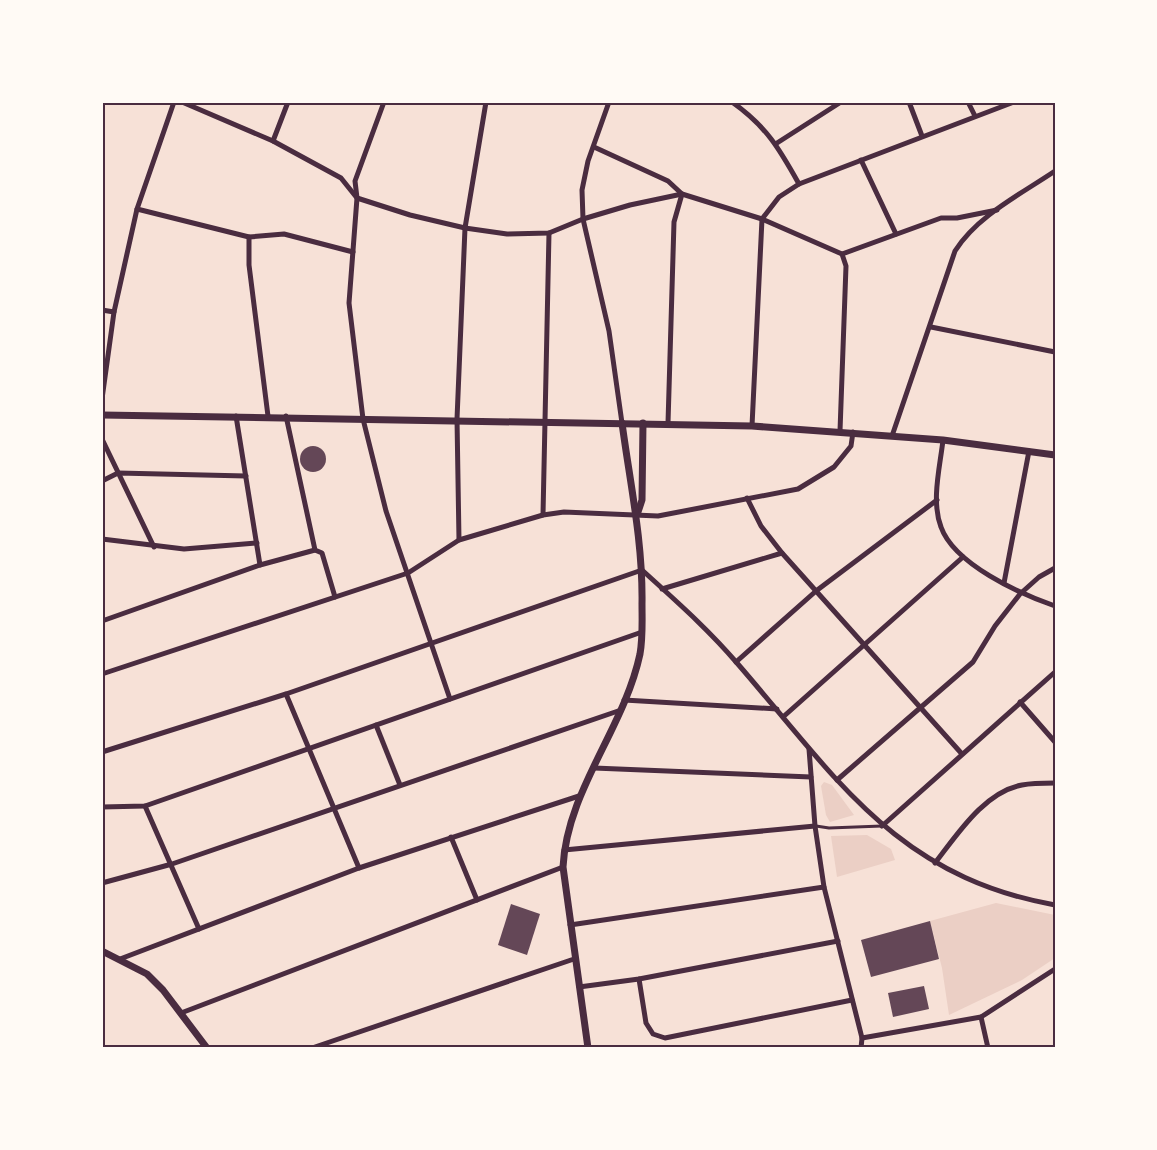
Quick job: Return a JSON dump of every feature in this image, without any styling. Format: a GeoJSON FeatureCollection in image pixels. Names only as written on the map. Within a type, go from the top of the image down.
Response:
{"type":"FeatureCollection","features":[{"type":"Feature","properties":{"kind":"street"},"geometry":{"type":"LineString","coordinates":[[102,399],[114,312],[137,209],[174,102]]}},
{"type":"Feature","properties":{"kind":"street"},"geometry":{"type":"LineString","coordinates":[[182,102],[195,104],[273,141],[341,178],[357,198],[410,215],[465,228],[507,234],[549,233],[583,219],[630,205],[682,194]]}},
{"type":"Feature","properties":{"kind":"street"},"geometry":{"type":"LineString","coordinates":[[273,141],[288,102]]}},
{"type":"Feature","properties":{"kind":"street"},"geometry":{"type":"LineString","coordinates":[[384,102],[355,181],[357,198],[349,303],[363,419],[386,511],[450,699]]}},
{"type":"Feature","properties":{"kind":"street"},"geometry":{"type":"LineString","coordinates":[[459,540],[457,419],[465,228],[486,102]]}},
{"type":"Feature","properties":{"kind":"street"},"geometry":{"type":"LineString","coordinates":[[588,1048],[574,959],[563,867],[564,850],[569,824],[579,796],[621,710],[639,654],[642,632],[642,570],[637,515],[609,331],[583,219],[582,190],[609,102]]}},
{"type":"Feature","properties":{"kind":"street"},"geometry":{"type":"LineString","coordinates":[[732,102],[755,118],[777,143],[799,184]]}},
{"type":"Feature","properties":{"kind":"street"},"geometry":{"type":"LineString","coordinates":[[777,143],[841,102]]}},
{"type":"Feature","properties":{"kind":"street"},"geometry":{"type":"LineString","coordinates":[[909,102],[922,136]]}},
{"type":"Feature","properties":{"kind":"street"},"geometry":{"type":"LineString","coordinates":[[968,102],[975,116]]}},
{"type":"Feature","properties":{"kind":"street"},"geometry":{"type":"LineString","coordinates":[[752,426],[762,219],[779,197],[799,184],[1014,102]]}},
{"type":"Feature","properties":{"kind":"street"},"geometry":{"type":"LineString","coordinates":[[594,147],[668,181],[682,194],[762,219],[842,254],[940,218],[957,218],[997,210]]}},
{"type":"Feature","properties":{"kind":"street"},"geometry":{"type":"LineString","coordinates":[[861,160],[896,234]]}},
{"type":"Feature","properties":{"kind":"street"},"geometry":{"type":"LineString","coordinates":[[892,436],[955,251],[962,239],[997,210],[1055,171]]}},
{"type":"Feature","properties":{"kind":"street"},"geometry":{"type":"LineString","coordinates":[[668,423],[674,222],[682,194]]}},
{"type":"Feature","properties":{"kind":"street"},"geometry":{"type":"LineString","coordinates":[[137,209],[249,237],[284,234],[353,252]]}},
{"type":"Feature","properties":{"kind":"street"},"geometry":{"type":"LineString","coordinates":[[543,514],[543,421],[549,233]]}},
{"type":"Feature","properties":{"kind":"street"},"geometry":{"type":"LineString","coordinates":[[249,237],[249,266],[268,416]]}},
{"type":"Feature","properties":{"kind":"street"},"geometry":{"type":"LineString","coordinates":[[840,431],[846,266],[842,254]]}},
{"type":"Feature","properties":{"kind":"street"},"geometry":{"type":"LineString","coordinates":[[102,310],[114,312]]}},
{"type":"Feature","properties":{"kind":"street"},"geometry":{"type":"LineString","coordinates":[[931,327],[1055,352]]}},
{"type":"Feature","properties":{"kind":"street"},"geometry":{"type":"LineString","coordinates":[[102,415],[286,416],[752,426],[942,440],[1055,455]]}},
{"type":"Feature","properties":{"kind":"street"},"geometry":{"type":"LineString","coordinates":[[236,416],[260,565]]}},
{"type":"Feature","properties":{"kind":"street"},"geometry":{"type":"LineString","coordinates":[[286,416],[315,550]]}},
{"type":"Feature","properties":{"kind":"street"},"geometry":{"type":"LineString","coordinates":[[637,515],[642,500],[643,423]]}},
{"type":"Feature","properties":{"kind":"street"},"geometry":{"type":"LineString","coordinates":[[102,674],[408,573],[459,540],[543,514],[564,512],[658,516],[798,489],[822,477],[843,457],[851,446],[853,432]]}},
{"type":"Feature","properties":{"kind":"street"},"geometry":{"type":"LineString","coordinates":[[102,439],[154,547]]}},
{"type":"Feature","properties":{"kind":"street"},"geometry":{"type":"LineString","coordinates":[[942,440],[937,500],[940,527],[949,542],[963,557],[1020,594],[1055,606]]}},
{"type":"Feature","properties":{"kind":"street"},"geometry":{"type":"LineString","coordinates":[[1004,583],[1029,451]]}},
{"type":"Feature","properties":{"kind":"street"},"geometry":{"type":"LineString","coordinates":[[102,481],[118,473],[246,476]]}},
{"type":"Feature","properties":{"kind":"street"},"geometry":{"type":"LineString","coordinates":[[747,498],[761,525],[782,553],[962,754]]}},
{"type":"Feature","properties":{"kind":"street"},"geometry":{"type":"LineString","coordinates":[[736,662],[816,591],[937,500]]}},
{"type":"Feature","properties":{"kind":"street"},"geometry":{"type":"LineString","coordinates":[[102,539],[184,549],[256,543]]}},
{"type":"Feature","properties":{"kind":"street"},"geometry":{"type":"LineString","coordinates":[[102,621],[260,565],[315,550],[322,553],[335,597]]}},
{"type":"Feature","properties":{"kind":"street"},"geometry":{"type":"LineString","coordinates":[[662,589],[782,553]]}},
{"type":"Feature","properties":{"kind":"street"},"geometry":{"type":"LineString","coordinates":[[783,717],[963,557]]}},
{"type":"Feature","properties":{"kind":"street"},"geometry":{"type":"LineString","coordinates":[[837,780],[973,662],[995,626],[1020,594],[1039,577],[1055,568]]}},
{"type":"Feature","properties":{"kind":"street"},"geometry":{"type":"LineString","coordinates":[[642,570],[693,614],[809,749],[882,825],[935,863],[983,887],[1055,904]]}},
{"type":"Feature","properties":{"kind":"street"},"geometry":{"type":"LineString","coordinates":[[102,752],[286,694],[642,570]]}},
{"type":"Feature","properties":{"kind":"street"},"geometry":{"type":"LineString","coordinates":[[102,807],[145,806],[642,632]]}},
{"type":"Feature","properties":{"kind":"street"},"geometry":{"type":"LineString","coordinates":[[882,825],[1055,672]]}},
{"type":"Feature","properties":{"kind":"street"},"geometry":{"type":"LineString","coordinates":[[286,694],[359,868]]}},
{"type":"Feature","properties":{"kind":"street"},"geometry":{"type":"LineString","coordinates":[[624,700],[777,709]]}},
{"type":"Feature","properties":{"kind":"street"},"geometry":{"type":"LineString","coordinates":[[1020,702],[1055,742]]}},
{"type":"Feature","properties":{"kind":"street"},"geometry":{"type":"LineString","coordinates":[[102,883],[172,864],[621,710]]}},
{"type":"Feature","properties":{"kind":"street"},"geometry":{"type":"LineString","coordinates":[[376,725],[400,785]]}},
{"type":"Feature","properties":{"kind":"street"},"geometry":{"type":"LineString","coordinates":[[809,749],[815,825],[824,887],[862,1038],[861,1048]]}},
{"type":"Feature","properties":{"kind":"street"},"geometry":{"type":"LineString","coordinates":[[594,768],[811,777]]}},
{"type":"Feature","properties":{"kind":"street"},"geometry":{"type":"LineString","coordinates":[[935,863],[973,817],[1001,794],[1022,785],[1055,783]]}},
{"type":"Feature","properties":{"kind":"street"},"geometry":{"type":"LineString","coordinates":[[120,959],[359,868],[579,796]]}},
{"type":"Feature","properties":{"kind":"street"},"geometry":{"type":"LineString","coordinates":[[145,806],[199,929]]}},
{"type":"Feature","properties":{"kind":"street"},"geometry":{"type":"LineString","coordinates":[[564,850],[815,825]]}},
{"type":"Feature","properties":{"kind":"street"},"geometry":{"type":"LineString","coordinates":[[451,837],[477,900]]}},
{"type":"Feature","properties":{"kind":"street"},"geometry":{"type":"LineString","coordinates":[[181,1013],[563,867]]}},
{"type":"Feature","properties":{"kind":"street"},"geometry":{"type":"LineString","coordinates":[[570,925],[824,887]]}},
{"type":"Feature","properties":{"kind":"street"},"geometry":{"type":"LineString","coordinates":[[579,987],[639,979],[838,942]]}},
{"type":"Feature","properties":{"kind":"street"},"geometry":{"type":"LineString","coordinates":[[102,951],[147,974],[181,1013],[207,1048]]}},
{"type":"Feature","properties":{"kind":"street"},"geometry":{"type":"LineString","coordinates":[[312,1048],[574,959]]}},
{"type":"Feature","properties":{"kind":"street"},"geometry":{"type":"LineString","coordinates":[[862,1038],[981,1017],[1055,969]]}},
{"type":"Feature","properties":{"kind":"street"},"geometry":{"type":"LineString","coordinates":[[639,979],[646,1023],[653,1034],[665,1038],[852,1000]]}},
{"type":"Feature","properties":{"kind":"street"},"geometry":{"type":"LineString","coordinates":[[981,1017],[988,1048]]}},
{"type":"Feature","properties":{"kind":"lane"},"geometry":{"type":"LineString","coordinates":[[815,825],[829,828],[882,825]]}},
{"type":"Feature","properties":{"kind":"shaded area"},"geometry":{"type":"Polygon","coordinates":[[[824,782],[832,785],[854,815],[830,822],[826,815],[821,786],[824,782]]]}},
{"type":"Feature","properties":{"kind":"shaded area"},"geometry":{"type":"Polygon","coordinates":[[[867,835],[891,849],[895,860],[837,877],[831,836],[867,835]]]}},
{"type":"Feature","properties":{"kind":"shaded area"},"geometry":{"type":"Polygon","coordinates":[[[996,903],[1055,915],[1055,958],[1022,980],[949,1015],[942,968],[930,921],[996,903]]]}},
{"type":"Feature","properties":{"kind":"building"},"geometry":{"type":"Polygon","coordinates":[[[313,446],[322,450],[326,459],[322,468],[313,472],[304,468],[300,459],[304,450],[313,446]]]}},
{"type":"Feature","properties":{"kind":"building"},"geometry":{"type":"Polygon","coordinates":[[[511,904],[540,914],[527,955],[498,945],[511,904]]]}},
{"type":"Feature","properties":{"kind":"building"},"geometry":{"type":"Polygon","coordinates":[[[930,921],[939,959],[871,977],[861,940],[930,921]]]}},
{"type":"Feature","properties":{"kind":"building"},"geometry":{"type":"Polygon","coordinates":[[[924,986],[929,1009],[893,1017],[888,993],[924,986]]]}}]}
